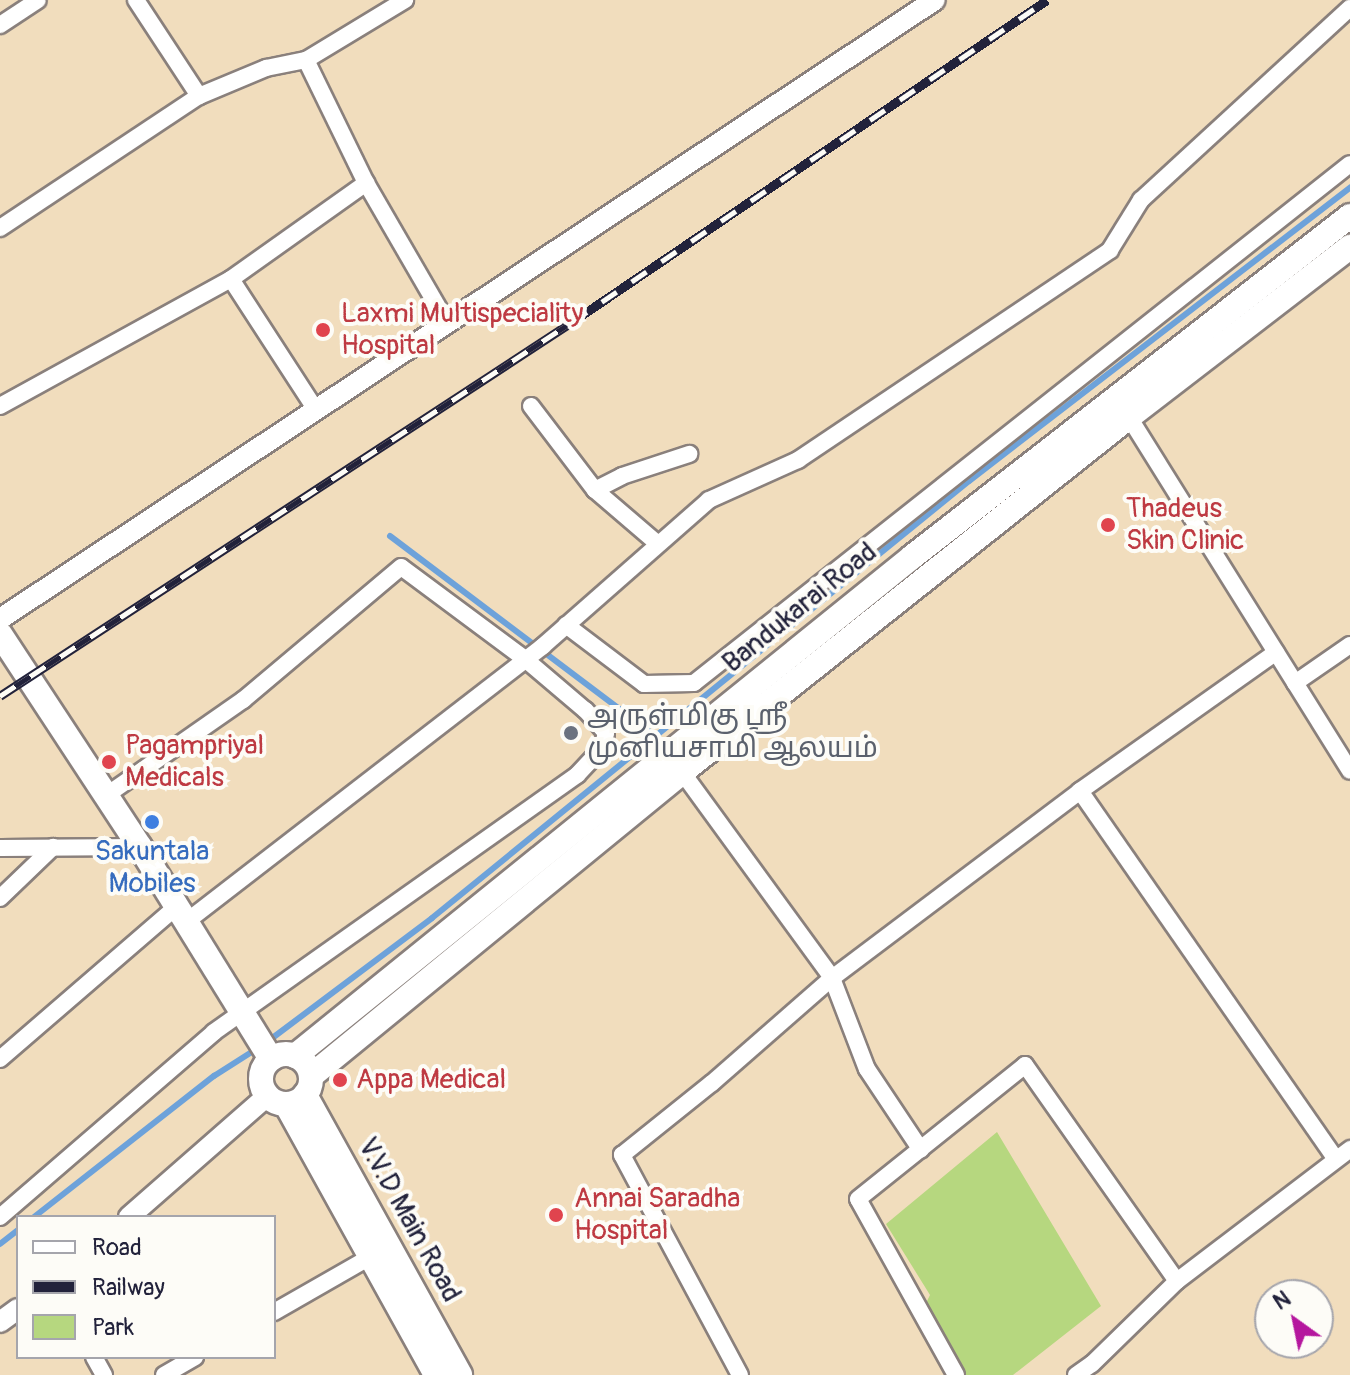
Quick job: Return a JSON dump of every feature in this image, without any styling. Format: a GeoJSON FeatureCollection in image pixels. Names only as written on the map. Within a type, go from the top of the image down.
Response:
{"type":"FeatureCollection","features":[{"type":"Feature","properties":{"kind":"main road","name":"Bandukarai Road"},"geometry":{"type":"LineString","coordinates":[[295,1056],[887,576],[1350,216]]}},
{"type":"Feature","properties":{"kind":"main road","name":"Bandukarai Road"},"geometry":{"type":"LineString","coordinates":[[292,1093],[682,772],[1129,417],[1350,247]]}},
{"type":"Feature","properties":{"kind":"main road"},"geometry":{"type":"LineString","coordinates":[[0,634],[107,795],[270,1055]]}},
{"type":"Feature","properties":{"kind":"main road"},"geometry":{"type":"LineString","coordinates":[[270,1055],[295,1056],[306,1064],[292,1093],[261,1077],[270,1055]]}},
{"type":"Feature","properties":{"kind":"main road","name":"V.V.D Main Road"},"geometry":{"type":"LineString","coordinates":[[292,1093],[370,1257],[433,1374]]}},
{"type":"Feature","properties":{"kind":"main road","name":"V.V.D Main Road"},"geometry":{"type":"LineString","coordinates":[[292,1093],[460,1375]]}},
{"type":"Feature","properties":{"kind":"street"},"geometry":{"type":"LineString","coordinates":[[0,25],[38,0]]}},
{"type":"Feature","properties":{"kind":"street"},"geometry":{"type":"LineString","coordinates":[[136,0],[199,96]]}},
{"type":"Feature","properties":{"kind":"street"},"geometry":{"type":"LineString","coordinates":[[0,228],[199,96],[266,68],[306,60],[405,0]]}},
{"type":"Feature","properties":{"kind":"street"},"geometry":{"type":"LineString","coordinates":[[0,619],[935,0]]}},
{"type":"Feature","properties":{"kind":"street"},"geometry":{"type":"LineString","coordinates":[[0,1059],[182,914],[533,653],[709,500],[798,460],[1110,250],[1141,200],[1350,8]]}},
{"type":"Feature","properties":{"kind":"street"},"geometry":{"type":"LineString","coordinates":[[306,60],[366,183],[447,323]]}},
{"type":"Feature","properties":{"kind":"street"},"geometry":{"type":"LineString","coordinates":[[566,625],[644,684],[694,683],[1350,164]]}},
{"type":"Feature","properties":{"kind":"street"},"geometry":{"type":"LineString","coordinates":[[0,406],[231,279],[366,183]]}},
{"type":"Feature","properties":{"kind":"street"},"geometry":{"type":"LineString","coordinates":[[231,279],[316,410]]}},
{"type":"Feature","properties":{"kind":"street"},"geometry":{"type":"LineString","coordinates":[[531,406],[595,490],[658,544]]}},
{"type":"Feature","properties":{"kind":"street"},"geometry":{"type":"LineString","coordinates":[[1129,417],[1350,771]]}},
{"type":"Feature","properties":{"kind":"street"},"geometry":{"type":"LineString","coordinates":[[595,490],[622,476],[689,454]]}},
{"type":"Feature","properties":{"kind":"street"},"geometry":{"type":"LineString","coordinates":[[0,1217],[214,1032],[249,1020],[577,775],[602,748],[606,733],[533,653],[401,567],[243,700],[107,795]]}},
{"type":"Feature","properties":{"kind":"street"},"geometry":{"type":"LineString","coordinates":[[1295,683],[1350,645]]}},
{"type":"Feature","properties":{"kind":"street"},"geometry":{"type":"LineString","coordinates":[[740,1375],[622,1155],[712,1083],[832,978],[1080,791],[1276,652]]}},
{"type":"Feature","properties":{"kind":"street"},"geometry":{"type":"LineString","coordinates":[[682,772],[832,978],[867,1069],[921,1150]]}},
{"type":"Feature","properties":{"kind":"street"},"geometry":{"type":"LineString","coordinates":[[1076,1375],[1096,1370],[1177,1281],[1343,1154],[1080,791]]}},
{"type":"Feature","properties":{"kind":"street"},"geometry":{"type":"LineString","coordinates":[[0,898],[53,847]]}},
{"type":"Feature","properties":{"kind":"street"},"geometry":{"type":"LineString","coordinates":[[0,848],[140,847]]}},
{"type":"Feature","properties":{"kind":"street"},"geometry":{"type":"LineString","coordinates":[[956,1375],[858,1199],[1025,1065],[1177,1281]]}},
{"type":"Feature","properties":{"kind":"street"},"geometry":{"type":"LineString","coordinates":[[132,1215],[292,1093]]}},
{"type":"Feature","properties":{"kind":"street"},"geometry":{"type":"LineString","coordinates":[[276,1311],[370,1257]]}},
{"type":"Feature","properties":{"kind":"street"},"geometry":{"type":"LineString","coordinates":[[164,1375],[192,1359]]}},
{"type":"Feature","properties":{"kind":"green space"},"geometry":{"type":"Polygon","coordinates":[[[997,1132],[1101,1306],[1013,1375],[964,1375],[924,1307],[930,1295],[886,1224],[997,1132]]]}},
{"type":"Feature","properties":{"kind":"waterway"},"geometry":{"type":"LineString","coordinates":[[267,1042],[432,918],[969,481],[1350,188]]}},
{"type":"Feature","properties":{"kind":"waterway"},"geometry":{"type":"LineString","coordinates":[[390,536],[655,736]]}},
{"type":"Feature","properties":{"kind":"waterway"},"geometry":{"type":"LineString","coordinates":[[37,1215],[214,1076],[258,1048]]}},
{"type":"Feature","properties":{"kind":"waterway"},"geometry":{"type":"LineString","coordinates":[[0,1244],[16,1232]]}},
{"type":"Feature","properties":{"kind":"railway"},"geometry":{"type":"LineString","coordinates":[[0,696],[572,322],[1047,0]]}},
{"type":"Feature","properties":{"kind":"place","name":"Laxmi Multispeciality Hospital"},"geometry":{"type":"Point","coordinates":[323,330]}},
{"type":"Feature","properties":{"kind":"place","name":"Thadeus Skin Clinic"},"geometry":{"type":"Point","coordinates":[1108,525]}},
{"type":"Feature","properties":{"kind":"place","name":"அருள்மிகு ஶ்ரீ முனியசாமி ஆலயம்"},"geometry":{"type":"Point","coordinates":[571,733]}},
{"type":"Feature","properties":{"kind":"place","name":"Pagampriyal Medicals"},"geometry":{"type":"Point","coordinates":[109,762]}},
{"type":"Feature","properties":{"kind":"place","name":"Sakuntala Mobiles"},"geometry":{"type":"Point","coordinates":[152,822]}},
{"type":"Feature","properties":{"kind":"place","name":"Appa Medical"},"geometry":{"type":"Point","coordinates":[340,1080]}},
{"type":"Feature","properties":{"kind":"place","name":"Annai Saradha Hospital"},"geometry":{"type":"Point","coordinates":[556,1215]}}]}
